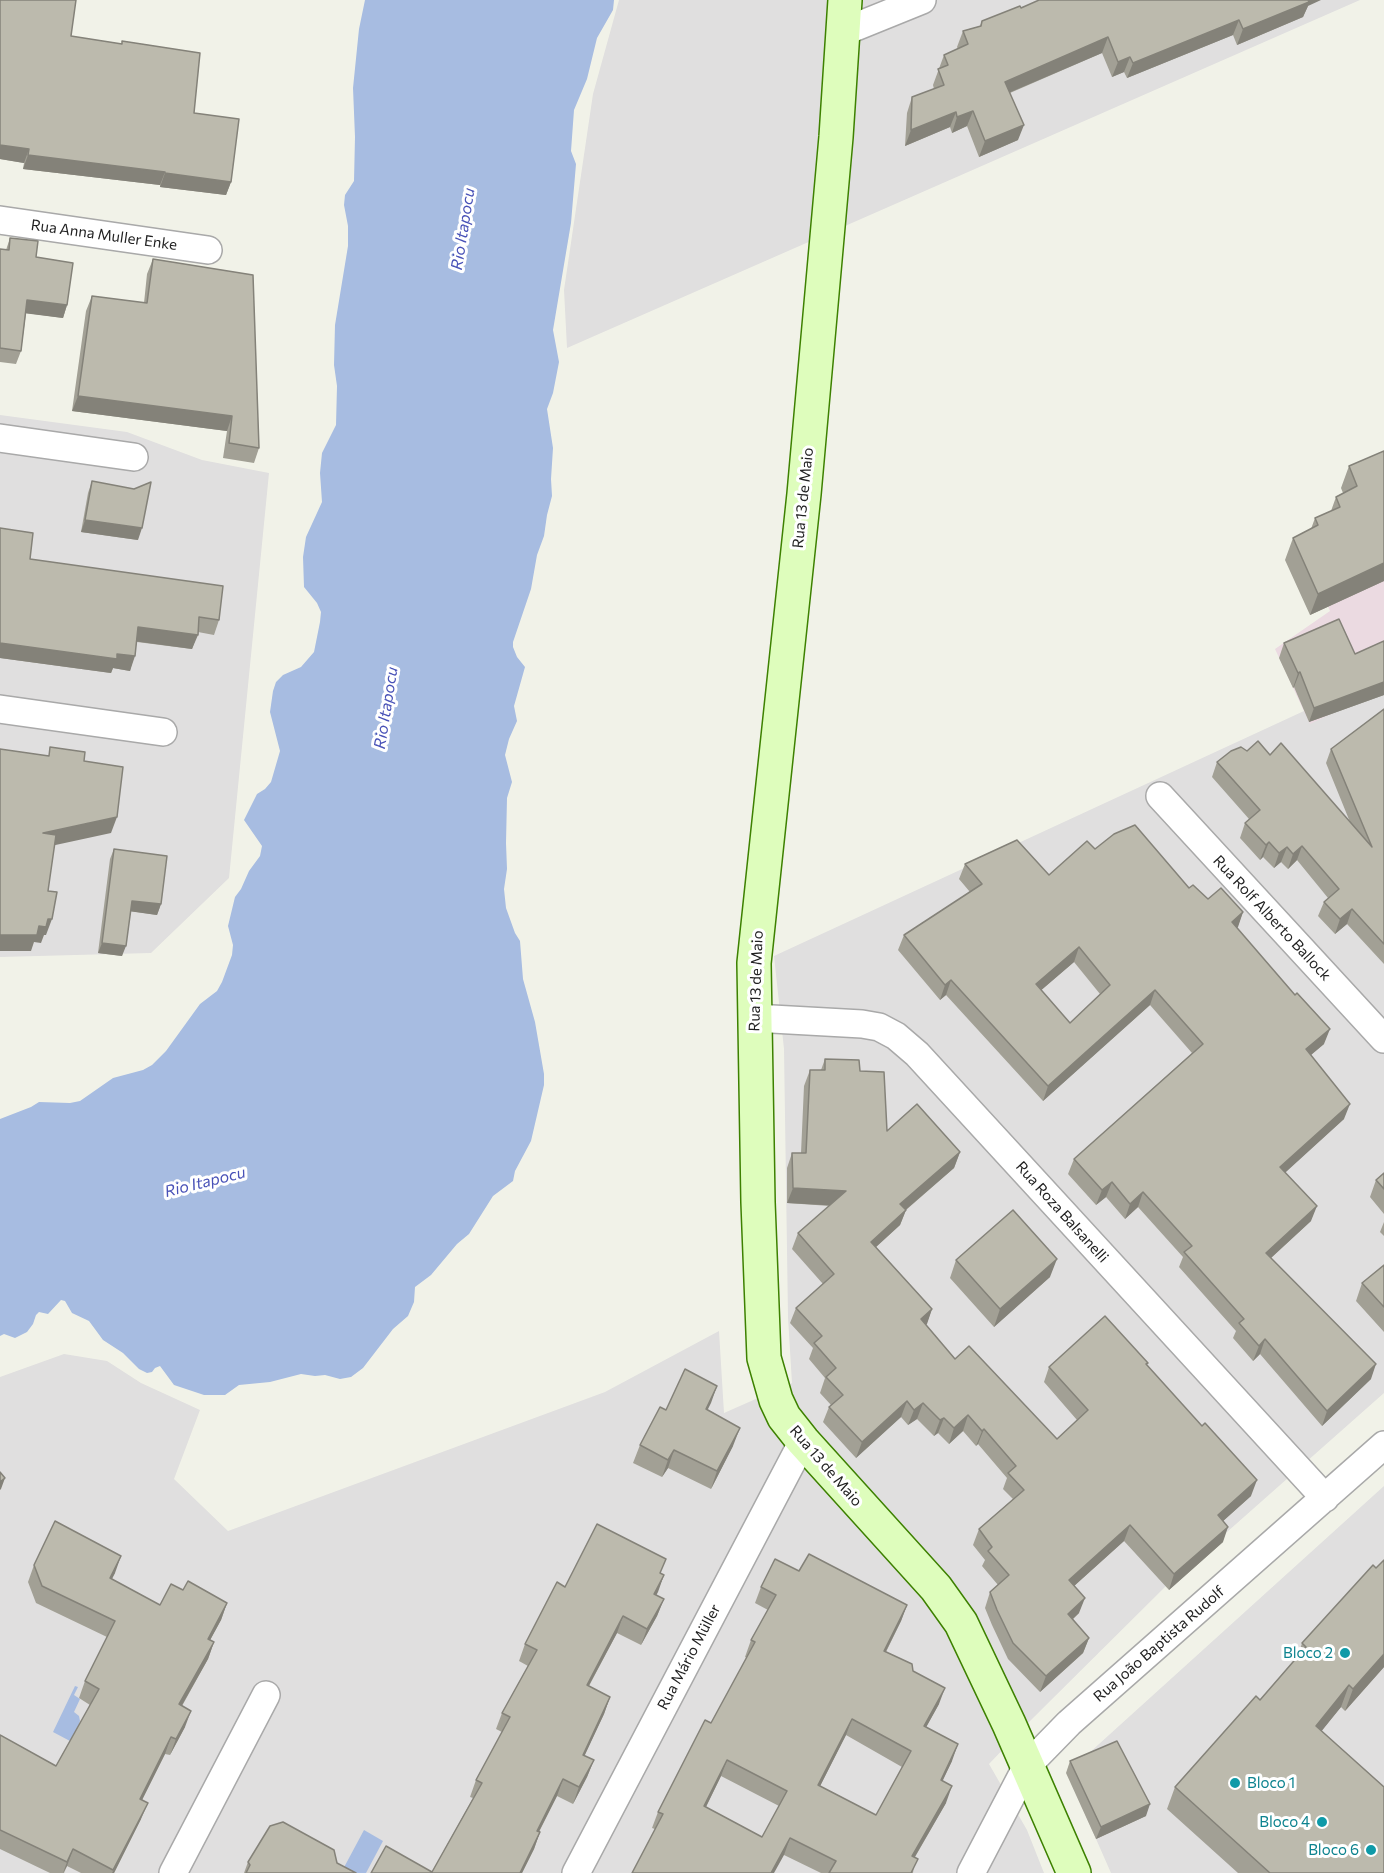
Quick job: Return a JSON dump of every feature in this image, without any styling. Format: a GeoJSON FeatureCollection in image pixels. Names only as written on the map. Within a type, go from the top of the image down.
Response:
{"type":"FeatureCollection","features":[{"type":"Feature","properties":{"kind":"main road","name":"Rua 13 de Maio"},"geometry":{"type":"LineString","coordinates":[[844,16],[804,494],[754,963],[764,1358],[776,1400],[784,1417],[803,1441],[936,1587],[962,1623],[1074,1873]]}},
{"type":"Feature","properties":{"kind":"street"},"geometry":{"type":"LineString","coordinates":[[844,16],[922,0]]}},
{"type":"Feature","properties":{"kind":"street","name":"Rua Anna Muller Enke"},"geometry":{"type":"LineString","coordinates":[[0,220],[208,250]]}},
{"type":"Feature","properties":{"kind":"street"},"geometry":{"type":"LineString","coordinates":[[0,438],[134,457]]}},
{"type":"Feature","properties":{"kind":"street"},"geometry":{"type":"LineString","coordinates":[[0,709],[162,732]]}},
{"type":"Feature","properties":{"kind":"street","name":"Rua Rolf Alberto Ballock"},"geometry":{"type":"LineString","coordinates":[[1160,796],[1384,1039]]}},
{"type":"Feature","properties":{"kind":"street","name":"Rua Roza Balsanelli"},"geometry":{"type":"LineString","coordinates":[[754,1018],[879,1027],[896,1036],[917,1053],[1324,1498]]}},
{"type":"Feature","properties":{"kind":"street","name":"Rua Mário Müller"},"geometry":{"type":"LineString","coordinates":[[576,1873],[803,1441]]}},
{"type":"Feature","properties":{"kind":"street","name":"Rua João Baptista Rudolf"},"geometry":{"type":"LineString","coordinates":[[971,1873],[1027,1766],[1069,1723],[1384,1445]]}},
{"type":"Feature","properties":{"kind":"street"},"geometry":{"type":"LineString","coordinates":[[173,1873],[266,1695]]}},
{"type":"Feature","properties":{"kind":"shaded area"},"geometry":{"type":"Polygon","coordinates":[[[619,0],[1360,0],[567,348],[564,290],[593,94],[619,0]]]}},
{"type":"Feature","properties":{"kind":"shaded area"},"geometry":{"type":"Polygon","coordinates":[[[0,415],[127,432],[202,460],[269,473],[229,878],[151,953],[0,957],[0,415]]]}},
{"type":"Feature","properties":{"kind":"shaded area"},"geometry":{"type":"Polygon","coordinates":[[[1384,478],[1384,689],[1310,724],[1275,649],[1330,611],[1304,552],[1384,478]]]}},
{"type":"Feature","properties":{"kind":"shaded area"},"geometry":{"type":"Polygon","coordinates":[[[1384,674],[1384,1393],[1166,1586],[989,1764],[1027,1830],[1044,1873],[0,1873],[0,1377],[64,1354],[107,1361],[141,1383],[200,1410],[174,1479],[228,1531],[605,1392],[719,1331],[724,1413],[792,1383],[788,1317],[784,1049],[774,956],[1384,674]]]}},
{"type":"Feature","properties":{"kind":"shaded area"},"geometry":{"type":"Polygon","coordinates":[[[1384,1486],[1384,1873],[1111,1873],[1067,1773],[1384,1486]]]}},
{"type":"Feature","properties":{"kind":"water","name":"Rio Itapocu"},"geometry":{"type":"Polygon","coordinates":[[[365,0],[614,0],[613,10],[597,38],[587,79],[574,110],[571,151],[576,164],[571,223],[553,330],[559,362],[553,393],[547,409],[553,448],[552,496],[531,589],[513,642],[517,657],[525,667],[514,706],[517,721],[505,755],[512,782],[507,798],[507,869],[504,889],[506,908],[520,941],[523,979],[535,1022],[544,1085],[531,1141],[515,1171],[513,1181],[493,1196],[469,1234],[457,1244],[431,1275],[415,1287],[414,1302],[408,1316],[393,1329],[363,1368],[351,1377],[340,1379],[325,1375],[301,1374],[270,1382],[239,1385],[225,1395],[204,1395],[174,1385],[160,1366],[147,1373],[139,1369],[123,1353],[103,1340],[89,1321],[72,1313],[65,1301],[61,1300],[48,1314],[39,1312],[27,1332],[15,1338],[4,1334],[0,1336],[0,1119],[39,1102],[80,1101],[113,1078],[143,1070],[152,1065],[166,1051],[200,1004],[217,991],[232,955],[233,945],[228,926],[235,897],[260,856],[262,846],[244,820],[257,794],[271,782],[280,751],[270,712],[273,691],[276,682],[283,675],[301,667],[314,652],[320,622],[321,612],[317,603],[304,587],[303,557],[306,537],[322,502],[320,473],[322,453],[336,425],[335,325],[348,246],[345,195],[354,181],[353,88],[359,29],[365,0]]]}},
{"type":"Feature","properties":{"kind":"water"},"geometry":{"type":"Polygon","coordinates":[[[75,1686],[78,1687],[74,1695],[80,1699],[74,1712],[79,1716],[80,1721],[75,1736],[70,1741],[53,1732],[75,1686]]]}},
{"type":"Feature","properties":{"kind":"water"},"geometry":{"type":"Polygon","coordinates":[[[364,1830],[383,1841],[366,1873],[341,1873],[364,1830]]]}},
{"type":"Feature","properties":{"kind":"building"},"geometry":{"type":"Polygon","coordinates":[[[0,0],[76,0],[71,36],[200,53],[194,113],[239,119],[231,182],[28,155],[29,149],[0,145],[0,0]]]}},
{"type":"Feature","properties":{"kind":"building"},"geometry":{"type":"Polygon","coordinates":[[[1039,0],[1308,0],[1309,2],[1243,29],[1239,20],[1133,63],[1130,57],[1118,62],[1108,37],[1005,82],[1024,125],[985,141],[973,111],[957,117],[956,112],[911,130],[912,97],[944,85],[938,69],[948,65],[944,55],[968,44],[963,31],[981,26],[982,21],[1039,0]]]}},
{"type":"Feature","properties":{"kind":"building"},"geometry":{"type":"Polygon","coordinates":[[[10,238],[38,241],[36,257],[73,263],[67,305],[27,300],[21,351],[0,348],[0,249],[9,250],[10,238]]]}},
{"type":"Feature","properties":{"kind":"building"},"geometry":{"type":"Polygon","coordinates":[[[153,259],[253,275],[259,448],[229,443],[232,416],[78,396],[92,296],[147,303],[153,259]]]}},
{"type":"Feature","properties":{"kind":"building"},"geometry":{"type":"Polygon","coordinates":[[[1384,451],[1384,563],[1318,594],[1293,538],[1318,525],[1315,518],[1340,507],[1336,497],[1357,486],[1349,466],[1384,451]]]}},
{"type":"Feature","properties":{"kind":"building"},"geometry":{"type":"Polygon","coordinates":[[[92,481],[134,489],[151,482],[142,528],[85,520],[92,481]]]}},
{"type":"Feature","properties":{"kind":"building"},"geometry":{"type":"Polygon","coordinates":[[[0,528],[33,533],[30,559],[223,586],[219,620],[199,617],[198,635],[138,627],[135,656],[117,654],[117,659],[0,643],[0,528]]]}},
{"type":"Feature","properties":{"kind":"building"},"geometry":{"type":"Polygon","coordinates":[[[1339,619],[1355,654],[1384,641],[1384,682],[1314,708],[1300,672],[1298,673],[1284,643],[1339,619]]]}},
{"type":"Feature","properties":{"kind":"building"},"geometry":{"type":"Polygon","coordinates":[[[1384,709],[1384,944],[1352,909],[1340,919],[1324,902],[1339,889],[1302,846],[1293,854],[1287,847],[1279,853],[1269,842],[1266,845],[1245,823],[1260,810],[1217,762],[1231,751],[1241,747],[1247,751],[1258,741],[1270,755],[1281,743],[1372,847],[1331,749],[1384,709]]]}},
{"type":"Feature","properties":{"kind":"building"},"geometry":{"type":"Polygon","coordinates":[[[50,747],[85,752],[84,761],[123,767],[117,817],[43,833],[56,835],[48,891],[57,892],[52,919],[48,919],[46,927],[39,926],[37,935],[0,935],[0,749],[49,756],[50,747]]]}},
{"type":"Feature","properties":{"kind":"building"},"geometry":{"type":"Polygon","coordinates":[[[1135,825],[1189,888],[1193,885],[1208,899],[1221,888],[1243,912],[1232,922],[1295,995],[1297,993],[1330,1029],[1306,1049],[1350,1104],[1280,1167],[1317,1206],[1266,1253],[1376,1364],[1327,1411],[1265,1339],[1259,1346],[1239,1323],[1244,1319],[1184,1252],[1192,1246],[1143,1192],[1130,1204],[1112,1182],[1102,1190],[1074,1159],[1203,1044],[1155,990],[1048,1086],[951,980],[945,985],[904,935],[982,884],[965,864],[1017,840],[1049,875],[1087,841],[1095,849],[1114,834],[1135,825]],[[1079,947],[1036,984],[1070,1023],[1110,985],[1079,947]]]}},
{"type":"Feature","properties":{"kind":"building"},"geometry":{"type":"Polygon","coordinates":[[[114,849],[167,856],[161,904],[132,901],[126,946],[102,943],[114,849]]]}},
{"type":"Feature","properties":{"kind":"building"},"geometry":{"type":"Polygon","coordinates":[[[825,1059],[859,1060],[860,1071],[884,1072],[887,1131],[917,1104],[960,1152],[900,1204],[906,1210],[871,1242],[932,1309],[921,1319],[955,1359],[969,1346],[1057,1439],[1088,1410],[1049,1367],[1105,1316],[1202,1426],[1205,1423],[1257,1480],[1218,1515],[1228,1527],[1174,1574],[1130,1525],[1069,1580],[1085,1598],[1068,1614],[1089,1638],[1046,1676],[1013,1643],[997,1610],[990,1592],[1009,1575],[988,1551],[992,1547],[979,1529],[1024,1490],[1008,1473],[1016,1466],[984,1429],[982,1431],[968,1415],[954,1428],[944,1418],[940,1420],[923,1403],[914,1410],[907,1401],[862,1442],[829,1407],[843,1395],[826,1377],[836,1368],[814,1343],[822,1336],[796,1308],[834,1274],[798,1233],[846,1191],[793,1188],[792,1153],[806,1153],[810,1070],[825,1070],[825,1059]]]}},
{"type":"Feature","properties":{"kind":"building"},"geometry":{"type":"Polygon","coordinates":[[[1384,1173],[1384,1189],[1376,1180],[1384,1173]]]}},
{"type":"Feature","properties":{"kind":"building"},"geometry":{"type":"Polygon","coordinates":[[[1013,1210],[1057,1259],[1000,1309],[956,1260],[1013,1210]]]}},
{"type":"Feature","properties":{"kind":"building"},"geometry":{"type":"Polygon","coordinates":[[[1384,1265],[1384,1307],[1362,1283],[1384,1265]]]}},
{"type":"Feature","properties":{"kind":"building"},"geometry":{"type":"Polygon","coordinates":[[[685,1369],[717,1386],[706,1409],[740,1428],[717,1471],[674,1450],[668,1460],[640,1445],[660,1407],[666,1410],[685,1369]]]}},
{"type":"Feature","properties":{"kind":"building"},"geometry":{"type":"Polygon","coordinates":[[[0,1472],[5,1478],[0,1482],[0,1472]]]}},
{"type":"Feature","properties":{"kind":"building"},"geometry":{"type":"Polygon","coordinates":[[[55,1521],[121,1556],[110,1578],[160,1605],[171,1584],[183,1590],[188,1581],[227,1603],[208,1639],[214,1642],[179,1704],[191,1711],[176,1739],[171,1737],[140,1799],[148,1803],[113,1870],[73,1849],[67,1862],[0,1830],[0,1735],[56,1766],[99,1689],[85,1681],[115,1621],[42,1586],[34,1565],[55,1521]]]}},
{"type":"Feature","properties":{"kind":"building"},"geometry":{"type":"Polygon","coordinates":[[[597,1524],[666,1559],[660,1573],[664,1575],[654,1594],[664,1599],[647,1629],[623,1616],[587,1685],[610,1697],[583,1755],[594,1760],[579,1787],[563,1779],[537,1831],[540,1832],[520,1873],[371,1873],[386,1846],[432,1872],[482,1783],[476,1780],[510,1717],[502,1713],[537,1650],[525,1644],[557,1582],[565,1587],[597,1524]]]}},
{"type":"Feature","properties":{"kind":"building"},"geometry":{"type":"Polygon","coordinates":[[[809,1554],[907,1605],[884,1651],[912,1664],[913,1671],[945,1688],[924,1726],[958,1744],[941,1780],[952,1786],[912,1856],[918,1859],[911,1873],[829,1873],[836,1861],[790,1838],[771,1873],[632,1873],[663,1814],[658,1812],[705,1720],[711,1723],[755,1642],[751,1640],[776,1595],[761,1587],[775,1559],[799,1571],[809,1554]],[[852,1719],[818,1785],[876,1815],[911,1751],[852,1719]],[[727,1760],[704,1806],[762,1837],[787,1791],[727,1760]]]}},
{"type":"Feature","properties":{"kind":"building"},"geometry":{"type":"Polygon","coordinates":[[[1384,1560],[1384,1654],[1353,1689],[1349,1685],[1316,1726],[1384,1787],[1384,1873],[1270,1873],[1175,1787],[1256,1696],[1260,1700],[1306,1647],[1302,1643],[1373,1565],[1376,1568],[1384,1560]]]}},
{"type":"Feature","properties":{"kind":"building"},"geometry":{"type":"Polygon","coordinates":[[[1117,1741],[1150,1804],[1101,1827],[1070,1761],[1117,1741]]]}},
{"type":"Feature","properties":{"kind":"building"},"geometry":{"type":"Polygon","coordinates":[[[283,1822],[334,1850],[337,1863],[356,1873],[246,1873],[250,1865],[248,1862],[270,1826],[283,1822]]]}},
{"type":"Feature","properties":{"kind":"place","name":"Bloco 2"},"geometry":{"type":"Point","coordinates":[1345,1653]}},
{"type":"Feature","properties":{"kind":"place","name":"Bloco 1"},"geometry":{"type":"Point","coordinates":[1235,1783]}},
{"type":"Feature","properties":{"kind":"place","name":"Bloco 4"},"geometry":{"type":"Point","coordinates":[1322,1822]}},
{"type":"Feature","properties":{"kind":"place","name":"Bloco 6"},"geometry":{"type":"Point","coordinates":[1371,1850]}}]}
